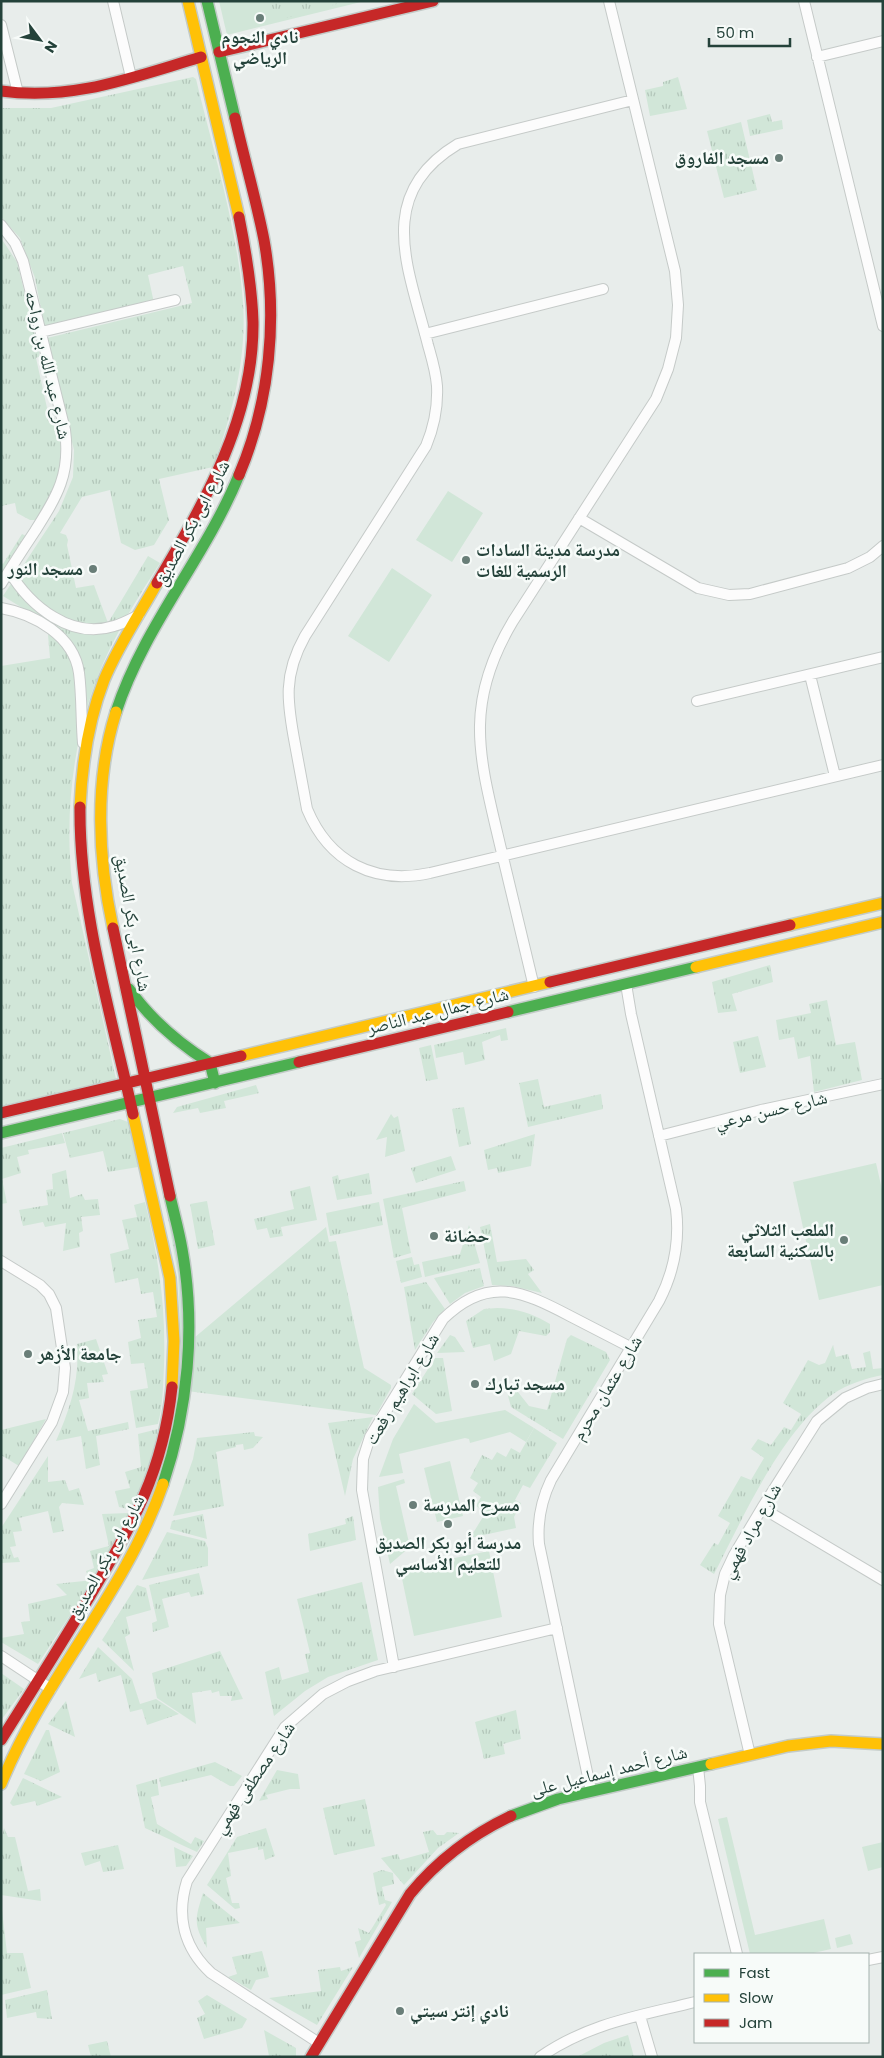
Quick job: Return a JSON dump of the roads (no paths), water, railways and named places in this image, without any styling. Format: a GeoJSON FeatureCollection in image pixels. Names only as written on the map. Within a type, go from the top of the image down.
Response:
{"type":"FeatureCollection","features":[{"type":"Feature","properties":{"kind":"main road","name":"شارع ابى بكر الصديق"},"geometry":{"type":"LineString","coordinates":[[1,1740],[133,1522],[152,1477],[167,1422],[174,1382],[173,1304],[166,1261],[91,927],[83,883],[80,816],[84,762],[89,730],[100,690],[118,651],[211,490],[230,445],[248,377],[253,313],[250,269],[188,1]]}},
{"type":"Feature","properties":{"kind":"main road","name":"شارع ابى بكر الصديق"},"geometry":{"type":"LineString","coordinates":[[1,1784],[11,1760],[51,1689],[143,1532],[170,1466],[182,1417],[188,1361],[188,1305],[182,1250],[109,910],[102,862],[101,794],[106,750],[122,693],[140,654],[221,513],[245,462],[261,408],[271,343],[271,296],[264,240],[207,1]]}},
{"type":"Feature","properties":{"kind":"main road"},"geometry":{"type":"LineString","coordinates":[[219,52],[433,1]]}},
{"type":"Feature","properties":{"kind":"main road"},"geometry":{"type":"LineString","coordinates":[[1,91],[18,94],[55,94],[74,91],[201,57]]}},
{"type":"Feature","properties":{"kind":"main road"},"geometry":{"type":"LineString","coordinates":[[250,269],[268,268]]}},
{"type":"Feature","properties":{"kind":"main road"},"geometry":{"type":"LineString","coordinates":[[203,503],[221,513]]}},
{"type":"Feature","properties":{"kind":"main road","name":"شارع جمال عبد الناصر"},"geometry":{"type":"LineString","coordinates":[[1,1113],[883,903]]}},
{"type":"Feature","properties":{"kind":"main road","name":"شارع جمال عبد الناصر"},"geometry":{"type":"LineString","coordinates":[[1,1133],[883,922]]}},
{"type":"Feature","properties":{"kind":"main road"},"geometry":{"type":"LineString","coordinates":[[799,923],[802,942]]}},
{"type":"Feature","properties":{"kind":"main road"},"geometry":{"type":"LineString","coordinates":[[126,984],[157,1024],[182,1046],[210,1063],[214,1083]]}},
{"type":"Feature","properties":{"kind":"main road"},"geometry":{"type":"LineString","coordinates":[[142,1153],[160,1148]]}},
{"type":"Feature","properties":{"kind":"main road","name":"شارع أحمد إسماعيل على"},"geometry":{"type":"LineString","coordinates":[[311,2057],[410,1895],[439,1863],[474,1836],[506,1818],[540,1804],[590,1791],[788,1746],[817,1742],[853,1741],[883,1744]]}},
{"type":"Feature","properties":{"kind":"street"},"geometry":{"type":"LineString","coordinates":[[113,1],[130,77]]}},
{"type":"Feature","properties":{"kind":"street"},"geometry":{"type":"LineString","coordinates":[[534,987],[484,778],[480,746],[480,714],[486,681],[490,665],[504,635],[656,399],[668,369],[676,338],[678,305],[675,271],[609,1]]}},
{"type":"Feature","properties":{"kind":"street"},"geometry":{"type":"LineString","coordinates":[[804,1],[883,326]]}},
{"type":"Feature","properties":{"kind":"street"},"geometry":{"type":"LineString","coordinates":[[1,25],[18,94]]}},
{"type":"Feature","properties":{"kind":"street"},"geometry":{"type":"LineString","coordinates":[[817,57],[883,41]]}},
{"type":"Feature","properties":{"kind":"street"},"geometry":{"type":"LineString","coordinates":[[633,100],[458,144],[426,170],[411,194],[402,234],[437,386],[436,410],[426,446],[300,645],[289,676],[288,708],[307,809],[312,821],[326,842],[345,860],[380,875],[405,877],[430,874],[883,765]]}},
{"type":"Feature","properties":{"kind":"street","name":"شارع عبد الله بن رواحه"},"geometry":{"type":"LineString","coordinates":[[1,224],[15,243],[23,261],[65,430],[67,462],[57,496],[1,584]]}},
{"type":"Feature","properties":{"kind":"street"},"geometry":{"type":"LineString","coordinates":[[425,334],[604,289]]}},
{"type":"Feature","properties":{"kind":"street"},"geometry":{"type":"LineString","coordinates":[[41,332],[175,300]]}},
{"type":"Feature","properties":{"kind":"street"},"geometry":{"type":"LineString","coordinates":[[579,518],[698,588],[729,595],[750,594],[848,568],[870,557],[883,546]]}},
{"type":"Feature","properties":{"kind":"street"},"geometry":{"type":"LineString","coordinates":[[9,571],[37,607],[72,626],[93,630],[114,626],[139,615]]}},
{"type":"Feature","properties":{"kind":"street"},"geometry":{"type":"LineString","coordinates":[[1,608],[27,614],[58,634],[75,658],[79,672],[84,762]]}},
{"type":"Feature","properties":{"kind":"street"},"geometry":{"type":"LineString","coordinates":[[696,701],[883,657]]}},
{"type":"Feature","properties":{"kind":"street"},"geometry":{"type":"LineString","coordinates":[[810,675],[835,776]]}},
{"type":"Feature","properties":{"kind":"street","name":"شارع عثمان محرم"},"geometry":{"type":"LineString","coordinates":[[590,1791],[558,1628],[539,1544],[538,1523],[542,1502],[551,1480],[632,1348],[666,1288],[677,1246],[676,1209],[631,1014],[626,984]]}},
{"type":"Feature","properties":{"kind":"street","name":"شارع حسن مرعي"},"geometry":{"type":"LineString","coordinates":[[660,1136],[761,1110],[883,1084]]}},
{"type":"Feature","properties":{"kind":"street"},"geometry":{"type":"LineString","coordinates":[[1,1261],[40,1285],[50,1294],[56,1308],[65,1368],[62,1392],[52,1422],[1,1504]]}},
{"type":"Feature","properties":{"kind":"street","name":"شارع ابراهيم رفعت"},"geometry":{"type":"LineString","coordinates":[[394,1667],[362,1490],[363,1459],[370,1436],[443,1319],[472,1298],[495,1292],[515,1292],[534,1298],[632,1348]]}},
{"type":"Feature","properties":{"kind":"street","name":"شارع مراد فهمي"},"geometry":{"type":"LineString","coordinates":[[750,1755],[719,1624],[718,1605],[729,1564],[809,1431],[821,1417],[845,1398],[856,1392],[883,1384]]}},
{"type":"Feature","properties":{"kind":"street"},"geometry":{"type":"LineString","coordinates":[[762,1508],[883,1580]]}},
{"type":"Feature","properties":{"kind":"street","name":"شارع مصطفى فهمي"},"geometry":{"type":"LineString","coordinates":[[319,2043],[211,1973],[204,1966],[192,1951],[184,1933],[181,1913],[183,1893],[187,1881],[285,1726],[310,1704],[335,1687],[361,1675],[558,1628]]}},
{"type":"Feature","properties":{"kind":"street"},"geometry":{"type":"LineString","coordinates":[[1,1656],[51,1689]]}},
{"type":"Feature","properties":{"kind":"street"},"geometry":{"type":"LineString","coordinates":[[698,1767],[700,1802],[737,1953]]}},
{"type":"Feature","properties":{"kind":"street"},"geometry":{"type":"LineString","coordinates":[[869,1960],[883,1957]]}},
{"type":"Feature","properties":{"kind":"street"},"geometry":{"type":"LineString","coordinates":[[540,2057],[560,2043],[600,2025],[694,2002]]}},
{"type":"Feature","properties":{"kind":"street"},"geometry":{"type":"LineString","coordinates":[[640,2016],[652,2057]]}},
{"type":"Feature","properties":{"kind":"place","name":"نادي النجوم الرياضي"},"geometry":{"type":"Point","coordinates":[260,18]}},
{"type":"Feature","properties":{"kind":"place","name":"مسجد الفاروق"},"geometry":{"type":"Point","coordinates":[779,158]}},
{"type":"Feature","properties":{"kind":"place","name":"مدرسة مدينة السادات الرسمية للغات"},"geometry":{"type":"Point","coordinates":[466,560]}},
{"type":"Feature","properties":{"kind":"place","name":"مسجد النور"},"geometry":{"type":"Point","coordinates":[93,569]}},
{"type":"Feature","properties":{"kind":"place","name":"حضانة"},"geometry":{"type":"Point","coordinates":[434,1236]}},
{"type":"Feature","properties":{"kind":"place","name":"الملعب الثلاثي بالسكنية السابعة"},"geometry":{"type":"Point","coordinates":[844,1240]}},
{"type":"Feature","properties":{"kind":"place","name":"جامعة الأزهر"},"geometry":{"type":"Point","coordinates":[28,1354]}},
{"type":"Feature","properties":{"kind":"place","name":"مسجد تبارك"},"geometry":{"type":"Point","coordinates":[475,1384]}},
{"type":"Feature","properties":{"kind":"place","name":"مسرح المدرسة"},"geometry":{"type":"Point","coordinates":[413,1505]}},
{"type":"Feature","properties":{"kind":"place","name":"مدرسة أبو بكر الصديق للتعليم الأساسي"},"geometry":{"type":"Point","coordinates":[448,1524]}},
{"type":"Feature","properties":{"kind":"place","name":"نادي إنتر سيتي"},"geometry":{"type":"Point","coordinates":[400,2011]}}]}
